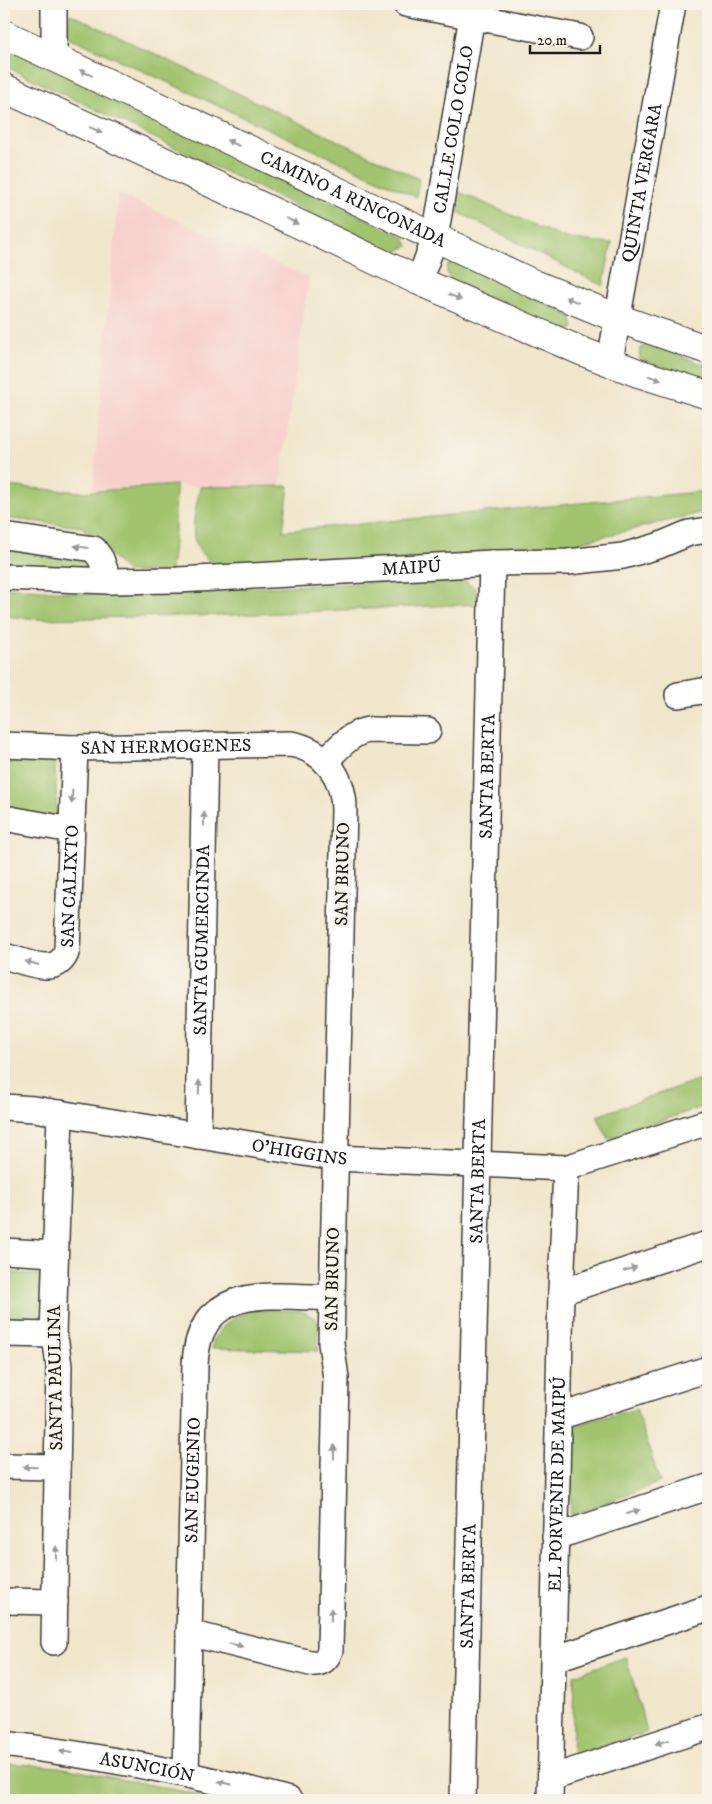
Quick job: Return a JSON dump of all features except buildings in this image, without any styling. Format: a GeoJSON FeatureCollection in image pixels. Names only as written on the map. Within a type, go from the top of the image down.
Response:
{"type":"FeatureCollection","features":[{"type":"Feature","properties":{"kind":"main road","name":"CAMINO A RINCONADA"},"geometry":{"type":"LineString","coordinates":[[4,34],[534,284],[617,318],[708,350]]}},
{"type":"Feature","properties":{"kind":"main road"},"geometry":{"type":"LineString","coordinates":[[4,88],[419,281],[610,361],[708,395]]}},
{"type":"Feature","properties":{"kind":"street"},"geometry":{"type":"LineString","coordinates":[[54,4],[54,58]]}},
{"type":"Feature","properties":{"kind":"street"},"geometry":{"type":"LineString","coordinates":[[406,4],[472,10],[580,37]]}},
{"type":"Feature","properties":{"kind":"street","name":"QUINTA VERGARA"},"geometry":{"type":"LineString","coordinates":[[610,361],[673,4]]}},
{"type":"Feature","properties":{"kind":"street","name":"CALLE COLO COLO"},"geometry":{"type":"LineString","coordinates":[[419,281],[435,238],[472,10]]}},
{"type":"Feature","properties":{"kind":"street","name":"MAIPÚ"},"geometry":{"type":"LineString","coordinates":[[4,577],[109,581],[178,580],[492,563],[568,562],[623,556],[658,546],[689,533],[708,530]]}},
{"type":"Feature","properties":{"kind":"street"},"geometry":{"type":"LineString","coordinates":[[4,536],[94,549],[101,559],[109,581]]}},
{"type":"Feature","properties":{"kind":"street","name":"SANTA BERTA"},"geometry":{"type":"LineString","coordinates":[[463,1800],[492,563]]}},
{"type":"Feature","properties":{"kind":"street"},"geometry":{"type":"LineString","coordinates":[[678,695],[708,690]]}},
{"type":"Feature","properties":{"kind":"street"},"geometry":{"type":"LineString","coordinates":[[325,761],[354,734],[360,731],[428,731]]}},
{"type":"Feature","properties":{"kind":"street","name":"SAN HERMOGENES"},"geometry":{"type":"LineString","coordinates":[[4,745],[75,748],[290,744],[309,750],[325,761]]}},
{"type":"Feature","properties":{"kind":"street","name":"SANTA GUMERCINDA"},"geometry":{"type":"LineString","coordinates":[[198,1136],[205,745]]}},
{"type":"Feature","properties":{"kind":"street","name":"SAN CALIXTO"},"geometry":{"type":"LineString","coordinates":[[4,956],[49,967],[59,964],[65,957],[67,950],[70,830],[75,748]]}},
{"type":"Feature","properties":{"kind":"street","name":"SAN BRUNO"},"geometry":{"type":"LineString","coordinates":[[189,1633],[317,1664],[328,1656],[330,1650],[336,1378],[331,1343],[344,799],[336,775],[325,761]]}},
{"type":"Feature","properties":{"kind":"street"},"geometry":{"type":"LineString","coordinates":[[4,818],[70,830]]}},
{"type":"Feature","properties":{"kind":"street","name":"O'HIGGINS"},"geometry":{"type":"LineString","coordinates":[[4,1099],[34,1109]]}},
{"type":"Feature","properties":{"kind":"street","name":"O'HIGGINS"},"geometry":{"type":"LineString","coordinates":[[4,1107],[60,1113],[335,1158],[566,1168],[708,1122]]}},
{"type":"Feature","properties":{"kind":"street","name":"SANTA PAULINA"},"geometry":{"type":"LineString","coordinates":[[54,1642],[59,1366],[53,1335],[60,1113]]}},
{"type":"Feature","properties":{"kind":"street","name":"EL PORVENIR DE MAIPÚ"},"geometry":{"type":"LineString","coordinates":[[550,1789],[561,1292],[566,1168]]}},
{"type":"Feature","properties":{"kind":"street"},"geometry":{"type":"LineString","coordinates":[[561,1292],[708,1244]]}},
{"type":"Feature","properties":{"kind":"street"},"geometry":{"type":"LineString","coordinates":[[4,1251],[55,1254]]}},
{"type":"Feature","properties":{"kind":"street","name":"SAN EUGENIO"},"geometry":{"type":"LineString","coordinates":[[186,1774],[195,1359],[201,1333],[218,1310],[238,1300],[261,1296],[332,1298]]}},
{"type":"Feature","properties":{"kind":"street"},"geometry":{"type":"LineString","coordinates":[[4,1334],[53,1335]]}},
{"type":"Feature","properties":{"kind":"street"},"geometry":{"type":"LineString","coordinates":[[558,1417],[708,1369]]}},
{"type":"Feature","properties":{"kind":"street"},"geometry":{"type":"LineString","coordinates":[[4,1466],[57,1467]]}},
{"type":"Feature","properties":{"kind":"street"},"geometry":{"type":"LineString","coordinates":[[555,1537],[708,1487]]}},
{"type":"Feature","properties":{"kind":"street"},"geometry":{"type":"LineString","coordinates":[[4,1601],[55,1602]]}},
{"type":"Feature","properties":{"kind":"street"},"geometry":{"type":"LineString","coordinates":[[554,1659],[708,1608]]}},
{"type":"Feature","properties":{"kind":"street"},"geometry":{"type":"LineString","coordinates":[[550,1789],[708,1728]]}},
{"type":"Feature","properties":{"kind":"street","name":"ASUNCIÓN"},"geometry":{"type":"LineString","coordinates":[[4,1744],[87,1756],[186,1774],[289,1800]]}},
{"type":"Feature","properties":{"kind":"shaded area"},"geometry":{"type":"Polygon","coordinates":[[[118,194],[309,278],[280,486],[200,487],[176,485],[93,489],[118,194]]]}},
{"type":"Feature","properties":{"kind":"green space"},"geometry":{"type":"Polygon","coordinates":[[[70,14],[419,179],[416,197],[67,36],[70,14]]]}},
{"type":"Feature","properties":{"kind":"green space"},"geometry":{"type":"Polygon","coordinates":[[[4,46],[404,237],[408,246],[394,253],[9,68],[4,65],[4,46]]]}},
{"type":"Feature","properties":{"kind":"green space"},"geometry":{"type":"Polygon","coordinates":[[[459,192],[566,239],[612,243],[603,286],[454,210],[459,192]]]}},
{"type":"Feature","properties":{"kind":"green space"},"geometry":{"type":"Polygon","coordinates":[[[456,261],[571,316],[574,328],[563,332],[451,281],[447,273],[447,266],[456,261]]]}},
{"type":"Feature","properties":{"kind":"green space"},"geometry":{"type":"Polygon","coordinates":[[[647,344],[708,366],[708,386],[640,359],[640,350],[647,344]]]}},
{"type":"Feature","properties":{"kind":"green space"},"geometry":{"type":"Polygon","coordinates":[[[176,485],[175,531],[171,572],[127,572],[82,527],[4,518],[4,486],[82,492],[176,485]]]}},
{"type":"Feature","properties":{"kind":"green space"},"geometry":{"type":"Polygon","coordinates":[[[289,486],[283,531],[708,491],[708,511],[539,552],[221,568],[200,552],[196,543],[194,523],[200,487],[289,486]]]}},
{"type":"Feature","properties":{"kind":"green space"},"geometry":{"type":"Polygon","coordinates":[[[4,546],[89,559],[89,570],[4,562],[4,546]]]}},
{"type":"Feature","properties":{"kind":"green space"},"geometry":{"type":"Polygon","coordinates":[[[462,579],[475,588],[479,604],[234,615],[38,619],[4,616],[4,587],[90,594],[462,579]]]}},
{"type":"Feature","properties":{"kind":"green space"},"geometry":{"type":"Polygon","coordinates":[[[4,758],[55,762],[57,819],[4,808],[4,758]]]}},
{"type":"Feature","properties":{"kind":"green space"},"geometry":{"type":"Polygon","coordinates":[[[708,1076],[708,1105],[608,1139],[597,1116],[708,1076]]]}},
{"type":"Feature","properties":{"kind":"green space"},"geometry":{"type":"Polygon","coordinates":[[[4,1272],[40,1275],[39,1325],[4,1324],[4,1272]]]}},
{"type":"Feature","properties":{"kind":"green space"},"geometry":{"type":"Polygon","coordinates":[[[253,1310],[302,1311],[316,1319],[318,1322],[318,1351],[212,1348],[213,1341],[221,1329],[233,1319],[253,1310]]]}},
{"type":"Feature","properties":{"kind":"green space"},"geometry":{"type":"Polygon","coordinates":[[[636,1409],[660,1482],[571,1516],[571,1426],[636,1409]]]}},
{"type":"Feature","properties":{"kind":"green space"},"geometry":{"type":"Polygon","coordinates":[[[626,1657],[647,1732],[572,1759],[574,1675],[626,1657]]]}},
{"type":"Feature","properties":{"kind":"green space"},"geometry":{"type":"Polygon","coordinates":[[[4,1763],[59,1767],[227,1800],[4,1800],[4,1763]]]}}]}
